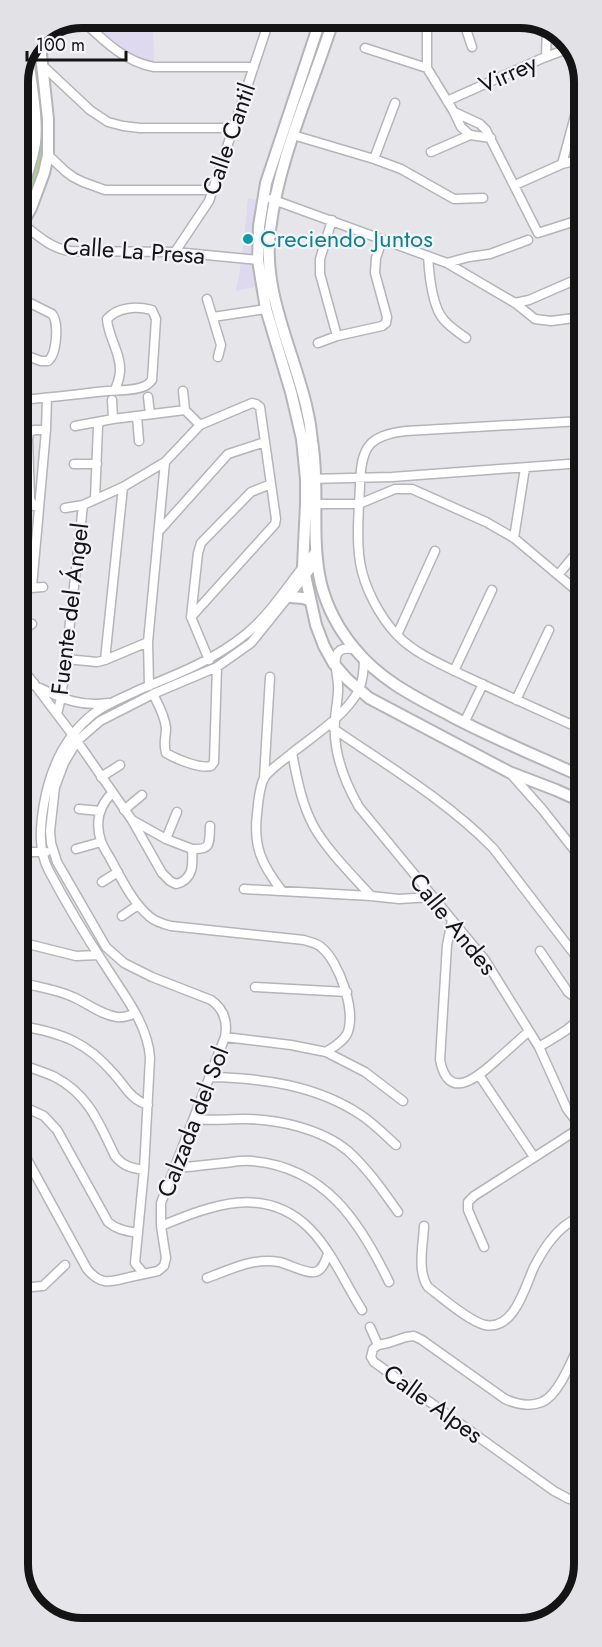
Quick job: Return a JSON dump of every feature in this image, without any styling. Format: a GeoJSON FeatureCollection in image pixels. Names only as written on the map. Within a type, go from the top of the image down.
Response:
{"type":"FeatureCollection","features":[{"type":"Feature","properties":{"kind":"main road"},"geometry":{"type":"LineString","coordinates":[[311,479],[297,413],[258,260],[259,226],[266,183],[317,29]]}},
{"type":"Feature","properties":{"kind":"main road"},"geometry":{"type":"LineString","coordinates":[[331,29],[279,179],[269,231],[268,300],[278,314],[306,406],[313,444],[311,479],[313,548],[325,598],[345,635],[360,654],[395,685],[464,723],[574,773]]}},
{"type":"Feature","properties":{"kind":"main road"},"geometry":{"type":"LineString","coordinates":[[315,35],[328,39]]}},
{"type":"Feature","properties":{"kind":"main road"},"geometry":{"type":"LineString","coordinates":[[29,211],[41,182],[48,155],[49,133],[40,49]]}},
{"type":"Feature","properties":{"kind":"main road"},"geometry":{"type":"LineString","coordinates":[[29,167],[35,140],[30,73]]}},
{"type":"Feature","properties":{"kind":"main road"},"geometry":{"type":"LineString","coordinates":[[313,548],[304,571],[309,600],[324,646],[346,679],[380,705],[509,772],[574,798]]}},
{"type":"Feature","properties":{"kind":"main road"},"geometry":{"type":"LineString","coordinates":[[290,597],[309,600]]}},
{"type":"Feature","properties":{"kind":"street"},"geometry":{"type":"LineString","coordinates":[[90,28],[126,57],[140,64],[154,67],[254,67]]}},
{"type":"Feature","properties":{"kind":"street","name":"Calle Cantil"},"geometry":{"type":"LineString","coordinates":[[175,252],[203,211],[213,190],[267,28]]}},
{"type":"Feature","properties":{"kind":"street"},"geometry":{"type":"LineString","coordinates":[[427,29],[427,68],[461,127],[470,135]]}},
{"type":"Feature","properties":{"kind":"street"},"geometry":{"type":"LineString","coordinates":[[467,29],[472,47]]}},
{"type":"Feature","properties":{"kind":"street"},"geometry":{"type":"LineString","coordinates":[[546,57],[547,36]]}},
{"type":"Feature","properties":{"kind":"street"},"geometry":{"type":"LineString","coordinates":[[365,48],[427,68]]}},
{"type":"Feature","properties":{"kind":"street","name":"Virrey"},"geometry":{"type":"LineString","coordinates":[[447,101],[563,51]]}},
{"type":"Feature","properties":{"kind":"street"},"geometry":{"type":"LineString","coordinates":[[42,65],[90,110],[108,122],[140,128],[234,128]]}},
{"type":"Feature","properties":{"kind":"street"},"geometry":{"type":"LineString","coordinates":[[29,103],[33,105]]}},
{"type":"Feature","properties":{"kind":"street"},"geometry":{"type":"LineString","coordinates":[[374,159],[395,103]]}},
{"type":"Feature","properties":{"kind":"street"},"geometry":{"type":"LineString","coordinates":[[454,112],[480,124],[486,130],[538,233],[574,222]]}},
{"type":"Feature","properties":{"kind":"street"},"geometry":{"type":"LineString","coordinates":[[562,164],[574,120]]}},
{"type":"Feature","properties":{"kind":"street"},"geometry":{"type":"LineString","coordinates":[[293,135],[401,169],[454,199],[483,198]]}},
{"type":"Feature","properties":{"kind":"street"},"geometry":{"type":"LineString","coordinates":[[431,152],[470,135],[491,138]]}},
{"type":"Feature","properties":{"kind":"street"},"geometry":{"type":"LineString","coordinates":[[48,155],[65,171],[82,182],[105,190],[213,190]]}},
{"type":"Feature","properties":{"kind":"street"},"geometry":{"type":"LineString","coordinates":[[515,185],[574,161]]}},
{"type":"Feature","properties":{"kind":"street"},"geometry":{"type":"LineString","coordinates":[[263,196],[447,263],[515,303],[535,318],[551,321],[574,318]]}},
{"type":"Feature","properties":{"kind":"street"},"geometry":{"type":"LineString","coordinates":[[332,220],[320,259],[320,274],[337,336]]}},
{"type":"Feature","properties":{"kind":"street","name":"Calle La Presa"},"geometry":{"type":"LineString","coordinates":[[29,231],[60,250],[175,252],[258,260]]}},
{"type":"Feature","properties":{"kind":"street"},"geometry":{"type":"LineString","coordinates":[[318,343],[337,336],[382,326],[386,322],[387,316],[375,273],[376,258],[382,240]]}},
{"type":"Feature","properties":{"kind":"street"},"geometry":{"type":"LineString","coordinates":[[447,263],[490,254],[528,240]]}},
{"type":"Feature","properties":{"kind":"street"},"geometry":{"type":"LineString","coordinates":[[428,256],[430,281],[438,311],[443,320],[466,338]]}},
{"type":"Feature","properties":{"kind":"street"},"geometry":{"type":"LineString","coordinates":[[515,303],[529,300],[574,280]]}},
{"type":"Feature","properties":{"kind":"street"},"geometry":{"type":"LineString","coordinates":[[207,299],[220,345],[218,357]]}},
{"type":"Feature","properties":{"kind":"street"},"geometry":{"type":"LineString","coordinates":[[213,317],[268,300]]}},
{"type":"Feature","properties":{"kind":"street"},"geometry":{"type":"LineString","coordinates":[[29,302],[52,314],[57,324],[52,358],[48,361],[41,361],[29,357]]}},
{"type":"Feature","properties":{"kind":"street"},"geometry":{"type":"LineString","coordinates":[[29,399],[142,387],[148,385],[152,380],[156,319],[152,310],[122,309],[113,312],[107,319],[107,327],[120,370],[114,390]]}},
{"type":"Feature","properties":{"kind":"street"},"geometry":{"type":"LineString","coordinates":[[183,390],[185,410],[200,425]]}},
{"type":"Feature","properties":{"kind":"street"},"geometry":{"type":"LineString","coordinates":[[148,397],[150,414]]}},
{"type":"Feature","properties":{"kind":"street"},"geometry":{"type":"LineString","coordinates":[[32,587],[47,398]]}},
{"type":"Feature","properties":{"kind":"street"},"geometry":{"type":"LineString","coordinates":[[112,400],[113,419]]}},
{"type":"Feature","properties":{"kind":"street"},"geometry":{"type":"LineString","coordinates":[[65,508],[83,505],[123,487],[165,462],[200,425],[252,403],[260,407],[275,524],[191,617]]}},
{"type":"Feature","properties":{"kind":"street"},"geometry":{"type":"LineString","coordinates":[[75,426],[185,410]]}},
{"type":"Feature","properties":{"kind":"street"},"geometry":{"type":"LineString","coordinates":[[137,416],[139,441]]}},
{"type":"Feature","properties":{"kind":"street"},"geometry":{"type":"LineString","coordinates":[[574,421],[388,433],[374,440],[362,461],[359,504],[359,552],[362,572],[390,628],[421,653],[454,671],[574,726]]}},
{"type":"Feature","properties":{"kind":"street"},"geometry":{"type":"LineString","coordinates":[[95,499],[100,422]]}},
{"type":"Feature","properties":{"kind":"street"},"geometry":{"type":"LineString","coordinates":[[29,434],[34,430],[46,430]]}},
{"type":"Feature","properties":{"kind":"street"},"geometry":{"type":"LineString","coordinates":[[159,531],[228,454],[265,442]]}},
{"type":"Feature","properties":{"kind":"street"},"geometry":{"type":"LineString","coordinates":[[29,462],[30,500],[34,506],[39,507]]}},
{"type":"Feature","properties":{"kind":"street"},"geometry":{"type":"LineString","coordinates":[[165,462],[148,642],[151,690],[163,715],[166,728],[163,745],[166,753],[205,767],[211,766],[214,762],[217,667]]}},
{"type":"Feature","properties":{"kind":"street"},"geometry":{"type":"LineString","coordinates":[[74,464],[97,464]]}},
{"type":"Feature","properties":{"kind":"street"},"geometry":{"type":"LineString","coordinates":[[311,479],[392,477],[574,464]]}},
{"type":"Feature","properties":{"kind":"street"},"geometry":{"type":"LineString","coordinates":[[514,538],[525,468]]}},
{"type":"Feature","properties":{"kind":"street"},"geometry":{"type":"LineString","coordinates":[[392,477],[395,489]]}},
{"type":"Feature","properties":{"kind":"street"},"geometry":{"type":"LineString","coordinates":[[209,660],[191,617],[201,543],[251,492],[271,484]]}},
{"type":"Feature","properties":{"kind":"street"},"geometry":{"type":"LineString","coordinates":[[105,660],[123,487]]}},
{"type":"Feature","properties":{"kind":"street"},"geometry":{"type":"LineString","coordinates":[[311,504],[359,504],[395,489],[412,489],[486,522],[514,538],[574,590]]}},
{"type":"Feature","properties":{"kind":"street","name":"Fuente del Ángel"},"geometry":{"type":"LineString","coordinates":[[57,714],[66,658],[83,505]]}},
{"type":"Feature","properties":{"kind":"street"},"geometry":{"type":"LineString","coordinates":[[151,690],[217,667],[251,643],[290,597],[313,548]]}},
{"type":"Feature","properties":{"kind":"street"},"geometry":{"type":"LineString","coordinates":[[397,635],[435,551]]}},
{"type":"Feature","properties":{"kind":"street"},"geometry":{"type":"LineString","coordinates":[[558,575],[574,556]]}},
{"type":"Feature","properties":{"kind":"street"},"geometry":{"type":"LineString","coordinates":[[151,690],[209,660],[247,634],[304,571]]}},
{"type":"Feature","properties":{"kind":"street"},"geometry":{"type":"LineString","coordinates":[[29,588],[43,587]]}},
{"type":"Feature","properties":{"kind":"street"},"geometry":{"type":"LineString","coordinates":[[454,671],[492,590]]}},
{"type":"Feature","properties":{"kind":"street"},"geometry":{"type":"LineString","coordinates":[[29,626],[32,624]]}},
{"type":"Feature","properties":{"kind":"street"},"geometry":{"type":"LineString","coordinates":[[516,700],[549,630]]}},
{"type":"Feature","properties":{"kind":"street"},"geometry":{"type":"LineString","coordinates":[[66,658],[97,662],[148,642]]}},
{"type":"Feature","properties":{"kind":"street"},"geometry":{"type":"LineString","coordinates":[[264,779],[335,719],[359,690],[363,674],[360,654],[348,648],[336,656],[334,664]]}},
{"type":"Feature","properties":{"kind":"street","name":"Calle Andes"},"geometry":{"type":"LineString","coordinates":[[334,664],[338,683],[334,729],[343,775],[359,807],[485,960],[539,1047],[567,1110],[574,1118]]}},
{"type":"Feature","properties":{"kind":"street"},"geometry":{"type":"LineString","coordinates":[[29,677],[132,820],[162,873],[170,881],[176,884],[182,883],[189,877],[192,869],[192,849]]}},
{"type":"Feature","properties":{"kind":"street"},"geometry":{"type":"LineString","coordinates":[[270,677],[264,779],[257,813],[256,843],[268,872],[282,891]]}},
{"type":"Feature","properties":{"kind":"street"},"geometry":{"type":"LineString","coordinates":[[464,723],[483,684]]}},
{"type":"Feature","properties":{"kind":"street"},"geometry":{"type":"LineString","coordinates":[[35,685],[74,703],[114,702]]}},
{"type":"Feature","properties":{"kind":"street"},"geometry":{"type":"LineString","coordinates":[[29,689],[35,685]]}},
{"type":"Feature","properties":{"kind":"street","name":"Calzada del Sol"},"geometry":{"type":"LineString","coordinates":[[135,1263],[144,1170],[149,1046],[135,1013],[48,870],[40,828],[47,786],[55,763],[93,714],[114,702],[151,690]]}},
{"type":"Feature","properties":{"kind":"street","name":"Calzada del Sol"},"geometry":{"type":"LineString","coordinates":[[28,1162],[87,1269],[94,1277],[113,1282],[158,1271],[164,1266],[166,1258],[161,1226],[161,1203],[225,1037],[223,1011],[211,1000],[123,963],[106,947],[61,871],[54,853],[50,831],[55,787],[75,738],[151,690]]}},
{"type":"Feature","properties":{"kind":"street"},"geometry":{"type":"LineString","coordinates":[[334,729],[442,803],[478,832],[574,946]]}},
{"type":"Feature","properties":{"kind":"street"},"geometry":{"type":"LineString","coordinates":[[292,753],[302,800],[311,823],[319,836],[371,896]]}},
{"type":"Feature","properties":{"kind":"street"},"geometry":{"type":"LineString","coordinates":[[101,777],[120,765]]}},
{"type":"Feature","properties":{"kind":"street"},"geometry":{"type":"LineString","coordinates":[[509,772],[574,850]]}},
{"type":"Feature","properties":{"kind":"street"},"geometry":{"type":"LineString","coordinates":[[112,793],[103,802],[100,811],[101,842],[138,905],[150,917],[161,924],[171,926],[304,940],[320,946],[331,957],[347,992],[351,1017],[348,1032],[342,1041],[326,1052]]}},
{"type":"Feature","properties":{"kind":"street"},"geometry":{"type":"LineString","coordinates":[[124,810],[142,795]]}},
{"type":"Feature","properties":{"kind":"street"},"geometry":{"type":"LineString","coordinates":[[80,809],[100,811]]}},
{"type":"Feature","properties":{"kind":"street"},"geometry":{"type":"LineString","coordinates":[[166,839],[177,812]]}},
{"type":"Feature","properties":{"kind":"street"},"geometry":{"type":"LineString","coordinates":[[132,820],[166,839],[192,849],[206,848],[209,844],[210,826]]}},
{"type":"Feature","properties":{"kind":"street"},"geometry":{"type":"LineString","coordinates":[[76,849],[101,842]]}},
{"type":"Feature","properties":{"kind":"street"},"geometry":{"type":"LineString","coordinates":[[28,852],[54,853]]}},
{"type":"Feature","properties":{"kind":"street"},"geometry":{"type":"LineString","coordinates":[[102,882],[118,872]]}},
{"type":"Feature","properties":{"kind":"street"},"geometry":{"type":"LineString","coordinates":[[244,889],[399,899],[432,897]]}},
{"type":"Feature","properties":{"kind":"street"},"geometry":{"type":"LineString","coordinates":[[122,916],[138,905]]}},
{"type":"Feature","properties":{"kind":"street"},"geometry":{"type":"LineString","coordinates":[[452,920],[447,945],[440,1060],[447,1077],[459,1083],[472,1080],[528,1032]]}},
{"type":"Feature","properties":{"kind":"street"},"geometry":{"type":"LineString","coordinates":[[32,945],[76,956],[98,955]]}},
{"type":"Feature","properties":{"kind":"street"},"geometry":{"type":"LineString","coordinates":[[540,951],[568,992],[574,997]]}},
{"type":"Feature","properties":{"kind":"street"},"geometry":{"type":"LineString","coordinates":[[28,984],[75,997],[119,1018],[135,1013]]}},
{"type":"Feature","properties":{"kind":"street"},"geometry":{"type":"LineString","coordinates":[[255,987],[347,992]]}},
{"type":"Feature","properties":{"kind":"street"},"geometry":{"type":"LineString","coordinates":[[539,1047],[574,1024]]}},
{"type":"Feature","properties":{"kind":"street"},"geometry":{"type":"LineString","coordinates":[[28,1027],[50,1031],[84,1046],[100,1059],[135,1100],[148,1105]]}},
{"type":"Feature","properties":{"kind":"street"},"geometry":{"type":"LineString","coordinates":[[225,1037],[326,1052],[364,1072],[403,1101]]}},
{"type":"Feature","properties":{"kind":"street"},"geometry":{"type":"LineString","coordinates":[[28,1067],[52,1076],[78,1093],[88,1104],[120,1162],[125,1166],[144,1170]]}},
{"type":"Feature","properties":{"kind":"street"},"geometry":{"type":"LineString","coordinates":[[479,1075],[534,1157]]}},
{"type":"Feature","properties":{"kind":"street"},"geometry":{"type":"LineString","coordinates":[[210,1077],[287,1084],[322,1094],[361,1115],[396,1145]]}},
{"type":"Feature","properties":{"kind":"street"},"geometry":{"type":"LineString","coordinates":[[28,1109],[44,1116],[57,1130],[108,1222],[121,1230],[138,1233]]}},
{"type":"Feature","properties":{"kind":"street"},"geometry":{"type":"LineString","coordinates":[[194,1119],[282,1122],[319,1134],[347,1150],[377,1182],[398,1212]]}},
{"type":"Feature","properties":{"kind":"street"},"geometry":{"type":"LineString","coordinates":[[484,1247],[468,1210],[468,1202],[574,1132]]}},
{"type":"Feature","properties":{"kind":"street"},"geometry":{"type":"LineString","coordinates":[[174,1168],[250,1160],[287,1167],[321,1185],[345,1209],[375,1253],[389,1282]]}},
{"type":"Feature","properties":{"kind":"street"},"geometry":{"type":"LineString","coordinates":[[161,1226],[206,1209],[231,1203],[250,1201],[269,1204],[291,1214],[310,1230],[328,1254],[362,1310]]}},
{"type":"Feature","properties":{"kind":"street"},"geometry":{"type":"LineString","coordinates":[[424,1227],[423,1280],[428,1287],[476,1322],[486,1326],[496,1325],[512,1314],[521,1300],[534,1267],[552,1238],[574,1221]]}},
{"type":"Feature","properties":{"kind":"street"},"geometry":{"type":"LineString","coordinates":[[207,1278],[239,1266],[260,1262],[276,1261],[311,1272],[318,1271],[328,1254]]}},
{"type":"Feature","properties":{"kind":"street"},"geometry":{"type":"LineString","coordinates":[[122,1279],[135,1263],[144,1274]]}},
{"type":"Feature","properties":{"kind":"street"},"geometry":{"type":"LineString","coordinates":[[28,1287],[43,1286],[65,1265]]}},
{"type":"Feature","properties":{"kind":"street"},"geometry":{"type":"LineString","coordinates":[[370,1327],[378,1345]]}},
{"type":"Feature","properties":{"kind":"street","name":"Calle Alpes"},"geometry":{"type":"LineString","coordinates":[[574,1354],[552,1394],[542,1402],[516,1404],[505,1400],[414,1336],[378,1345],[371,1353],[374,1362],[554,1491],[574,1499]]}},
{"type":"Feature","properties":{"kind":"shaded area"},"geometry":{"type":"Polygon","coordinates":[[[96,28],[153,28],[154,64],[130,57],[96,28]]]}},
{"type":"Feature","properties":{"kind":"shaded area"},"geometry":{"type":"Polygon","coordinates":[[[248,198],[259,200],[254,257],[242,256],[248,198]]]}},
{"type":"Feature","properties":{"kind":"shaded area"},"geometry":{"type":"Polygon","coordinates":[[[241,263],[252,265],[255,287],[236,291],[241,263]]]}},
{"type":"Feature","properties":{"kind":"green space"},"geometry":{"type":"Polygon","coordinates":[[[38,52],[48,155],[29,203],[29,166],[32,157],[29,79],[30,69],[38,52]]]}},
{"type":"Feature","properties":{"kind":"place","name":"Creciendo Juntos"},"geometry":{"type":"Point","coordinates":[248,239]}}]}
